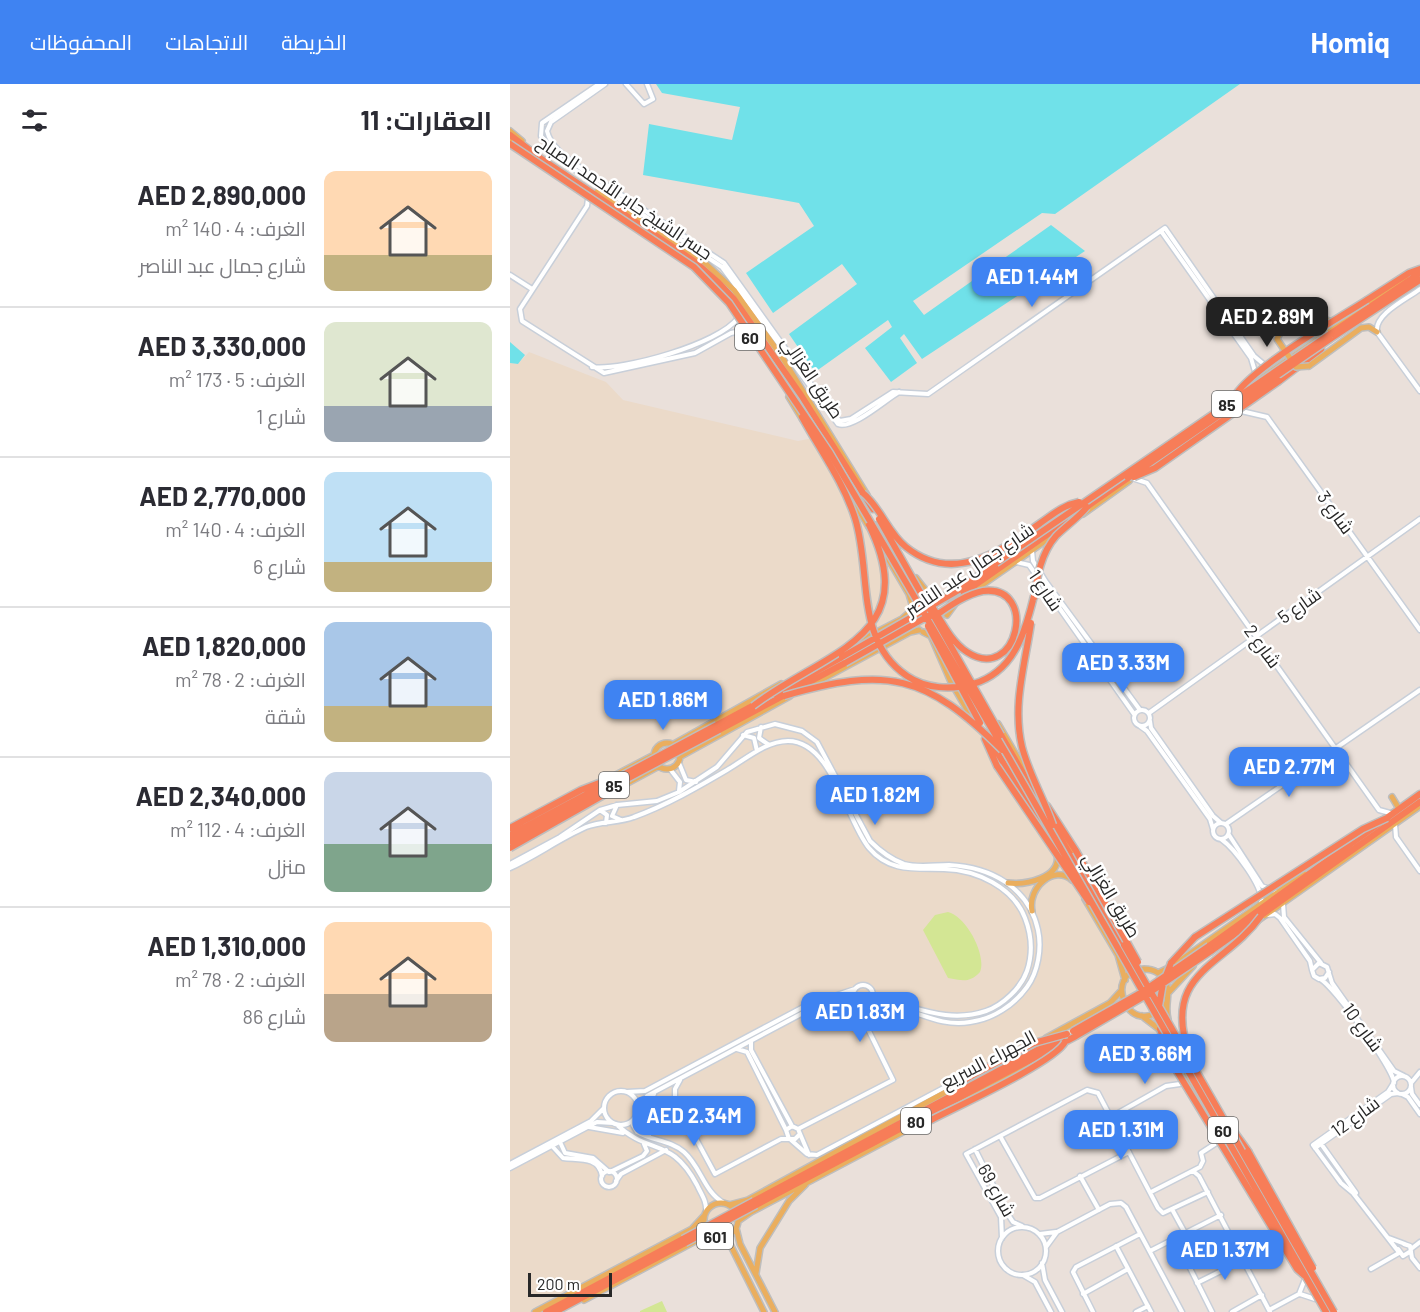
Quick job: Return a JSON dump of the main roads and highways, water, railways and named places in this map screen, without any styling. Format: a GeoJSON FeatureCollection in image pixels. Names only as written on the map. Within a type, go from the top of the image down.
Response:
{"type":"FeatureCollection","features":[{"type":"Feature","properties":{"kind":"highway","name":"جسر الشيخ جابر الأحمد الصباح"},"geometry":{"type":"LineString","coordinates":[[510,135],[540,158],[694,261],[718,282],[734,299],[801,395],[863,493]]}},
{"type":"Feature","properties":{"kind":"highway","name":"جسر الشيخ جابر الأحمد الصباح"},"geometry":{"type":"LineString","coordinates":[[510,144],[682,259],[708,279],[729,303],[792,394],[858,500]]}},
{"type":"Feature","properties":{"kind":"highway"},"geometry":{"type":"LineString","coordinates":[[1233,400],[1244,384],[1289,351],[1408,273],[1420,271]]}},
{"type":"Feature","properties":{"kind":"highway","name":"شارع جمال عبد الناصر"},"geometry":{"type":"LineString","coordinates":[[631,774],[784,696],[928,616],[1420,271]]}},
{"type":"Feature","properties":{"kind":"highway","name":"شارع جمال عبد الناصر"},"geometry":{"type":"LineString","coordinates":[[631,774],[943,599],[1085,504],[1129,479],[1420,281]]}},
{"type":"Feature","properties":{"kind":"highway"},"geometry":{"type":"LineString","coordinates":[[1129,479],[1155,468],[1321,349]]}},
{"type":"Feature","properties":{"kind":"highway"},"geometry":{"type":"LineString","coordinates":[[792,394],[849,501],[861,540],[870,623],[883,653],[900,672],[926,685],[947,688],[971,684],[990,676],[1001,668],[1018,647],[1048,549],[1085,504]]}},
{"type":"Feature","properties":{"kind":"highway"},"geometry":{"type":"LineString","coordinates":[[863,493],[906,547],[929,560],[953,565],[991,556],[1065,507],[1085,504]]}},
{"type":"Feature","properties":{"kind":"highway","name":"طريق الغزالي"},"geometry":{"type":"LineString","coordinates":[[863,493],[1053,825],[1161,1004],[1194,1068],[1335,1312]]}},
{"type":"Feature","properties":{"kind":"highway"},"geometry":{"type":"LineString","coordinates":[[753,706],[854,642],[875,620],[884,598],[885,567],[880,549],[858,500]]}},
{"type":"Feature","properties":{"kind":"highway","name":"طريق الغزالي"},"geometry":{"type":"LineString","coordinates":[[858,500],[924,599],[1009,758],[1324,1312]]}},
{"type":"Feature","properties":{"kind":"highway"},"geometry":{"type":"LineString","coordinates":[[924,599],[931,604],[934,609],[938,615],[941,620],[959,646],[975,656],[988,658],[1003,652],[1016,633],[1017,619],[1012,605],[1004,597],[992,592],[975,593],[938,614],[935,615],[928,616]]}},
{"type":"Feature","properties":{"kind":"highway"},"geometry":{"type":"LineString","coordinates":[[1034,596],[1019,687],[1019,725],[1025,756],[1053,825]]}},
{"type":"Feature","properties":{"kind":"highway"},"geometry":{"type":"LineString","coordinates":[[924,599],[923,618],[980,723],[1044,831]]}},
{"type":"Feature","properties":{"kind":"highway"},"geometry":{"type":"LineString","coordinates":[[784,696],[826,684],[863,679],[916,687],[959,710],[1009,758]]}},
{"type":"Feature","properties":{"kind":"highway"},"geometry":{"type":"LineString","coordinates":[[985,739],[997,766],[1077,889],[1096,909]]}},
{"type":"Feature","properties":{"kind":"highway"},"geometry":{"type":"LineString","coordinates":[[510,831],[581,790],[631,774]]}},
{"type":"Feature","properties":{"kind":"highway"},"geometry":{"type":"LineString","coordinates":[[510,845],[590,805],[631,774]]}},
{"type":"Feature","properties":{"kind":"highway"},"geometry":{"type":"LineString","coordinates":[[1033,784],[1076,851],[1161,1004]]}},
{"type":"Feature","properties":{"kind":"highway","name":"الجهراء السريع"},"geometry":{"type":"LineString","coordinates":[[546,1312],[1067,1034],[1156,984],[1420,792]]}},
{"type":"Feature","properties":{"kind":"highway","name":"الجهراء السريع"},"geometry":{"type":"LineString","coordinates":[[555,1312],[1065,1042],[1156,988],[1264,916],[1420,804]]}},
{"type":"Feature","properties":{"kind":"highway"},"geometry":{"type":"LineString","coordinates":[[1308,1281],[1297,1269],[1169,1058],[1160,1029],[1160,996],[1171,963],[1195,937],[1363,829],[1389,815]]}},
{"type":"Feature","properties":{"kind":"highway"},"geometry":{"type":"LineString","coordinates":[[1194,1068],[1184,1031],[1183,1018],[1188,993],[1200,972],[1264,916]]}},
{"type":"Feature","properties":{"kind":"highway"},"geometry":{"type":"LineString","coordinates":[[950,1089],[1034,1043],[1067,1034]]}},
{"type":"Feature","properties":{"kind":"highway"},"geometry":{"type":"LineString","coordinates":[[912,1127],[931,1120],[1030,1068],[1058,1051],[1065,1042]]}},
{"type":"Feature","properties":{"kind":"highway"},"geometry":{"type":"LineString","coordinates":[[1230,1126],[1248,1151],[1315,1272],[1326,1299]]}},
{"type":"Feature","properties":{"kind":"main road","name":"طريق الغزالي"},"geometry":{"type":"LineString","coordinates":[[510,135],[588,199],[688,266],[710,285],[738,318],[832,465],[909,594],[944,604],[946,633],[1134,956],[1146,969]]}},
{"type":"Feature","properties":{"kind":"main road","name":"طريق الغزالي"},"geometry":{"type":"LineString","coordinates":[[510,135],[704,262],[734,290],[828,427],[914,576],[924,599]]}},
{"type":"Feature","properties":{"kind":"main road","name":"شارع جمال عبد الناصر"},"geometry":{"type":"LineString","coordinates":[[924,599],[953,591],[1100,493],[1271,369],[1420,271]]}},
{"type":"Feature","properties":{"kind":"main road"},"geometry":{"type":"LineString","coordinates":[[510,845],[659,766],[670,769],[679,763],[681,756],[910,632],[936,631],[957,602],[1129,479],[1230,410],[1241,407],[1420,281]]}},
{"type":"Feature","properties":{"kind":"main road"},"geometry":{"type":"LineString","coordinates":[[1338,324],[1319,319],[1310,311],[1282,329],[1277,339],[1296,367],[1309,366],[1364,327],[1377,332]]}},
{"type":"Feature","properties":{"kind":"main road"},"geometry":{"type":"LineString","coordinates":[[1317,338],[1319,319]]}},
{"type":"Feature","properties":{"kind":"main road"},"geometry":{"type":"LineString","coordinates":[[1339,344],[1347,331]]}},
{"type":"Feature","properties":{"kind":"main road"},"geometry":{"type":"LineString","coordinates":[[510,831],[654,755],[661,744],[674,744],[902,619],[924,599]]}},
{"type":"Feature","properties":{"kind":"main road","name":"طريق الغزالي"},"geometry":{"type":"LineString","coordinates":[[910,612],[911,620],[921,631],[931,636],[951,682],[1056,850],[1118,955],[1125,980]]}},
{"type":"Feature","properties":{"kind":"main road"},"geometry":{"type":"LineString","coordinates":[[674,744],[681,756]]}},
{"type":"Feature","properties":{"kind":"main road"},"geometry":{"type":"LineString","coordinates":[[654,755],[659,766]]}},
{"type":"Feature","properties":{"kind":"main road","name":"الجهراء السريع"},"geometry":{"type":"LineString","coordinates":[[1158,973],[1171,968],[1420,792]]}},
{"type":"Feature","properties":{"kind":"main road"},"geometry":{"type":"LineString","coordinates":[[1392,797],[1398,807]]}},
{"type":"Feature","properties":{"kind":"main road","name":"الجهراء السريع"},"geometry":{"type":"LineString","coordinates":[[1168,992],[1194,965],[1283,904],[1420,804]]}},
{"type":"Feature","properties":{"kind":"main road"},"geometry":{"type":"LineString","coordinates":[[1008,884],[1034,881],[1054,870],[1058,864],[1056,850]]}},
{"type":"Feature","properties":{"kind":"main road"},"geometry":{"type":"LineString","coordinates":[[1032,911],[1031,895],[1037,885],[1062,874],[1075,882]]}},
{"type":"Feature","properties":{"kind":"main road"},"geometry":{"type":"LineString","coordinates":[[1130,1010],[1122,999],[1125,980],[1136,971],[1146,969],[1158,973],[1164,980],[1168,992],[1155,1014],[1141,1016]]}},
{"type":"Feature","properties":{"kind":"main road","name":"الجهراء السريع"},"geometry":{"type":"LineString","coordinates":[[727,1204],[748,1200],[1110,1003],[1122,990]]}},
{"type":"Feature","properties":{"kind":"main road","name":"طريق الغزالي"},"geometry":{"type":"LineString","coordinates":[[1161,1004],[1335,1312]]}},
{"type":"Feature","properties":{"kind":"main road","name":"طريق الغزالي"},"geometry":{"type":"LineString","coordinates":[[1130,1010],[1163,1031],[1324,1312]]}},
{"type":"Feature","properties":{"kind":"main road","name":"الجهراء السريع"},"geometry":{"type":"LineString","coordinates":[[737,1224],[751,1212],[1130,1010]]}},
{"type":"Feature","properties":{"kind":"main road"},"geometry":{"type":"LineString","coordinates":[[756,1273],[760,1248],[789,1201],[810,1180]]}},
{"type":"Feature","properties":{"kind":"main road","name":"601"},"geometry":{"type":"LineString","coordinates":[[764,1312],[728,1243],[713,1236],[704,1226],[705,1214],[715,1204],[727,1204],[736,1212],[742,1248],[775,1312]]}},
{"type":"Feature","properties":{"kind":"main road"},"geometry":{"type":"LineString","coordinates":[[535,1312],[692,1230],[705,1214]]}},
{"type":"Feature","properties":{"kind":"main road","name":"601"},"geometry":{"type":"LineString","coordinates":[[720,1238],[730,1235],[737,1224]]}},
{"type":"Feature","properties":{"kind":"main road"},"geometry":{"type":"LineString","coordinates":[[561,1312],[703,1237],[713,1236]]}},
{"type":"Feature","properties":{"kind":"main road"},"geometry":{"type":"LineString","coordinates":[[737,1257],[736,1248],[742,1248]]}},
{"type":"Feature","properties":{"kind":"water"},"geometry":{"type":"Polygon","coordinates":[[[656,84],[1240,84],[1055,214],[1042,213],[913,301],[924,315],[1051,225],[1085,251],[922,359],[904,334],[900,338],[917,363],[891,382],[865,348],[892,327],[888,320],[815,372],[789,334],[857,284],[842,264],[773,313],[746,273],[814,226],[799,203],[643,175],[649,124],[732,140],[740,107],[662,93],[656,84]]]}},
{"type":"Feature","properties":{"kind":"water"},"geometry":{"type":"Polygon","coordinates":[[[510,342],[525,355],[518,364],[510,363],[510,342]]]}}]}
